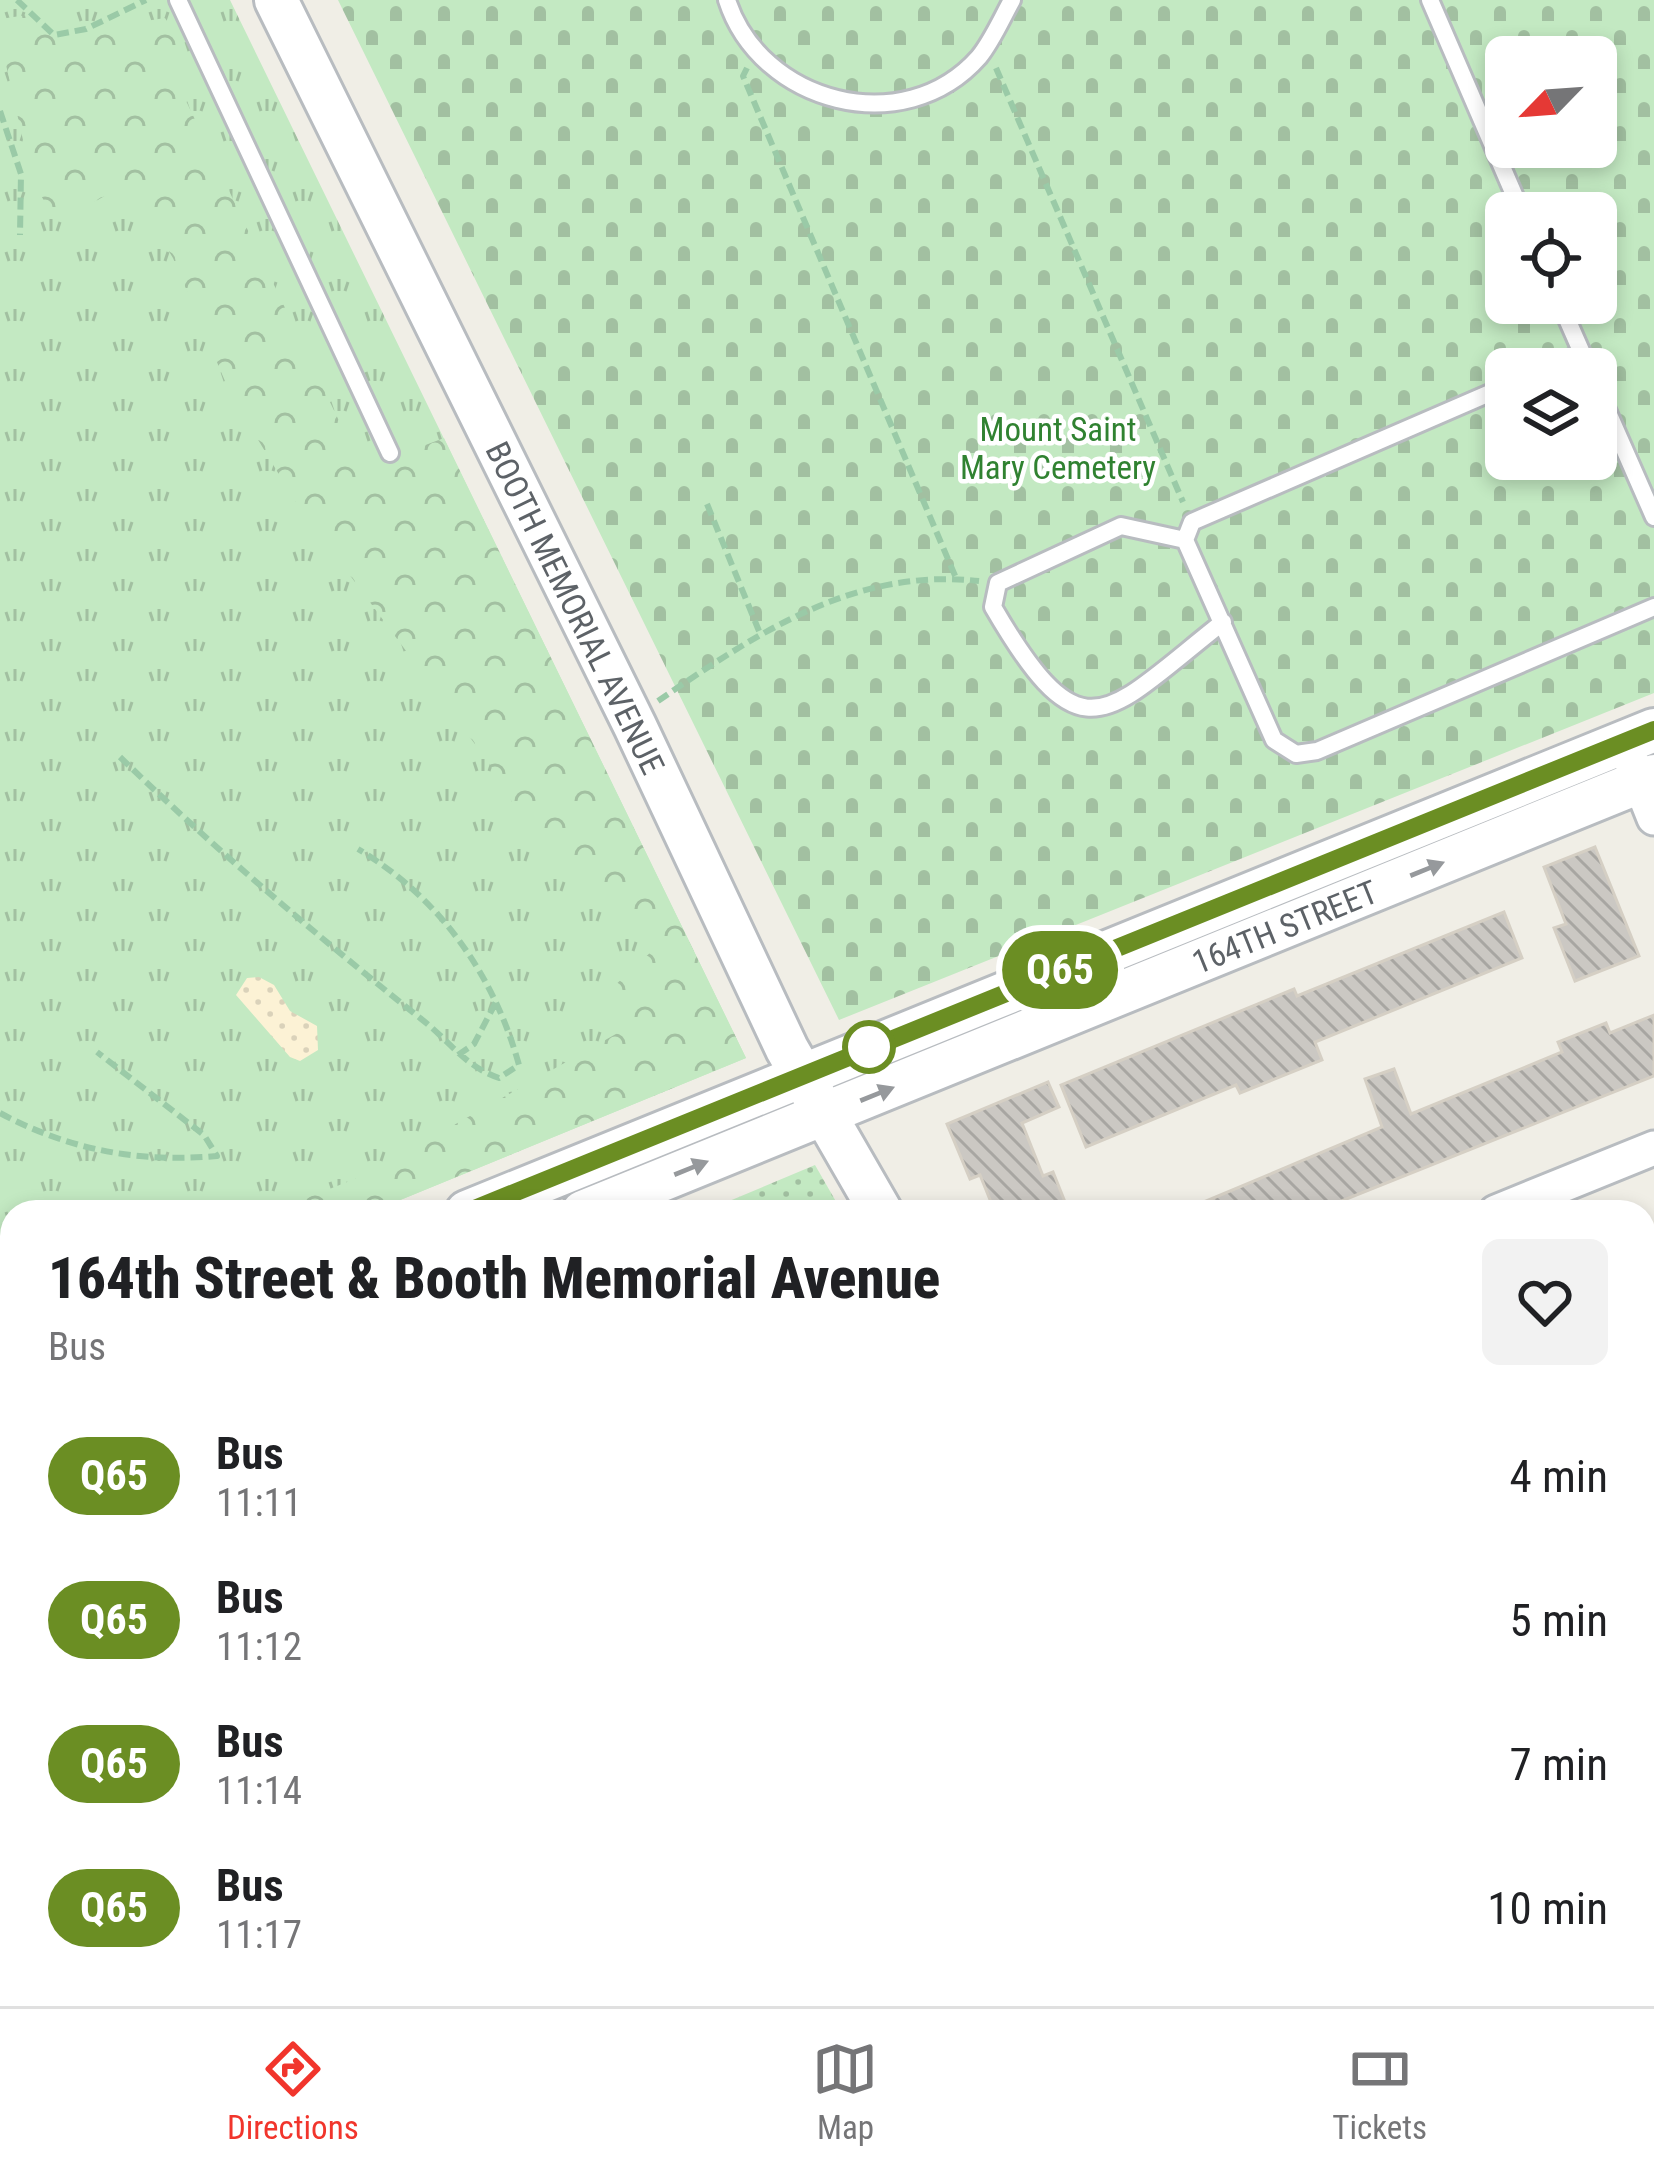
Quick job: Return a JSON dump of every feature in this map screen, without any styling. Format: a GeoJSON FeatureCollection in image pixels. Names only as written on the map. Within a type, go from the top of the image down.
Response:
{"type":"FeatureCollection","features":[{"type":"Feature","properties":{"kind":"street","name":"BOOTH MEMORIAL AVENUE"},"geometry":{"type":"LineString","coordinates":[[276,0],[801,1075],[874,1200]]}},
{"type":"Feature","properties":{"kind":"street","name":"164TH STREET"},"geometry":{"type":"LineString","coordinates":[[495,1200],[801,1075],[1645,770]]}},
{"type":"Feature","properties":{"kind":"street","name":"164TH STREET"},"geometry":{"type":"LineString","coordinates":[[613,1200],[1645,770]]}},
{"type":"Feature","properties":{"kind":"street"},"geometry":{"type":"LineString","coordinates":[[1526,1200],[1654,1148]]}},
{"type":"Feature","properties":{"kind":"lane"},"geometry":{"type":"LineString","coordinates":[[178,0],[390,453]]}},
{"type":"Feature","properties":{"kind":"lane"},"geometry":{"type":"LineString","coordinates":[[727,0],[734,20],[756,49],[808,93],[862,107],[932,91],[978,58],[1012,0]]}},
{"type":"Feature","properties":{"kind":"lane"},"geometry":{"type":"LineString","coordinates":[[1430,0],[1513,192]]}},
{"type":"Feature","properties":{"kind":"lane"},"geometry":{"type":"LineString","coordinates":[[1485,395],[1192,522],[1185,540],[1274,740],[1296,754],[1317,751],[1654,607]]}},
{"type":"Feature","properties":{"kind":"lane"},"geometry":{"type":"LineString","coordinates":[[1617,433],[1654,517]]}},
{"type":"Feature","properties":{"kind":"lane"},"geometry":{"type":"LineString","coordinates":[[1185,540],[1121,526],[998,583],[993,607],[1021,655],[1058,700],[1079,709],[1098,710],[1127,698],[1223,622]]}},
{"type":"Feature","properties":{"kind":"path"},"geometry":{"type":"LineString","coordinates":[[17,0],[54,35],[86,29],[146,0]]}},
{"type":"Feature","properties":{"kind":"path"},"geometry":{"type":"LineString","coordinates":[[986,45],[1192,522]]}},
{"type":"Feature","properties":{"kind":"path"},"geometry":{"type":"LineString","coordinates":[[756,49],[743,76],[956,578]]}},
{"type":"Feature","properties":{"kind":"path"},"geometry":{"type":"LineString","coordinates":[[0,111],[21,174],[20,235]]}},
{"type":"Feature","properties":{"kind":"path"},"geometry":{"type":"LineString","coordinates":[[707,504],[759,631]]}},
{"type":"Feature","properties":{"kind":"path"},"geometry":{"type":"LineString","coordinates":[[655,703],[759,631],[881,583],[956,578],[998,583]]}},
{"type":"Feature","properties":{"kind":"path"},"geometry":{"type":"LineString","coordinates":[[120,758],[230,863],[435,1029],[471,1069],[499,1078],[519,1065],[479,962],[428,906],[358,850]]}},
{"type":"Feature","properties":{"kind":"path"},"geometry":{"type":"LineString","coordinates":[[458,1055],[474,1044],[496,1002]]}},
{"type":"Feature","properties":{"kind":"path"},"geometry":{"type":"LineString","coordinates":[[0,1113],[54,1142],[112,1154],[178,1160],[217,1156],[204,1135],[97,1052]]}},
{"type":"Feature","properties":{"kind":"green space"},"geometry":{"type":"Polygon","coordinates":[[[0,0],[230,0],[746,1058],[400,1200],[0,1200],[0,0]]]}},
{"type":"Feature","properties":{"kind":"green space","name":"Mount Saint Mary Cemetery"},"geometry":{"type":"Polygon","coordinates":[[[338,0],[1654,0],[1654,693],[839,1020],[338,0]]]}},
{"type":"Feature","properties":{"kind":"green space"},"geometry":{"type":"Polygon","coordinates":[[[27,15],[54,35],[165,18],[186,50],[167,61],[362,469],[444,438],[746,1058],[400,1200],[301,1200],[365,1175],[623,1030],[612,988],[652,951],[630,905],[601,892],[526,826],[489,763],[295,501],[230,393],[173,258],[127,183],[89,205],[53,216],[32,180],[0,38],[0,19],[27,15]]]}},
{"type":"Feature","properties":{"kind":"green space"},"geometry":{"type":"Polygon","coordinates":[[[815,1165],[835,1200],[732,1200],[815,1165]]]}},
{"type":"Feature","properties":{"kind":"sand"},"geometry":{"type":"Polygon","coordinates":[[[259,977],[274,985],[290,1011],[317,1026],[318,1050],[300,1061],[290,1057],[236,995],[247,978],[259,977]]]}},
{"type":"Feature","properties":{"kind":"building"},"geometry":{"type":"Polygon","coordinates":[[[1595,847],[1639,956],[1575,981],[1554,928],[1566,924],[1544,867],[1595,847]]]}},
{"type":"Feature","properties":{"kind":"building"},"geometry":{"type":"Polygon","coordinates":[[[1504,912],[1522,958],[1315,1042],[1322,1060],[1240,1093],[1236,1085],[1086,1147],[1061,1085],[1294,989],[1297,996],[1504,912]]]}},
{"type":"Feature","properties":{"kind":"building"},"geometry":{"type":"Polygon","coordinates":[[[1654,1015],[1654,1076],[1344,1200],[1209,1200],[1382,1127],[1365,1079],[1394,1069],[1411,1114],[1562,1052],[1558,1042],[1606,1023],[1610,1033],[1654,1015]]]}},
{"type":"Feature","properties":{"kind":"building"},"geometry":{"type":"Polygon","coordinates":[[[1048,1082],[1059,1107],[1022,1123],[1043,1176],[1053,1172],[1064,1200],[990,1200],[980,1175],[970,1179],[947,1124],[1048,1082]]]}},
{"type":"Feature","properties":{"kind":"bus line","name":"Q65"},"geometry":{"type":"LineString","coordinates":[[496,1200],[1654,730]]}}]}
